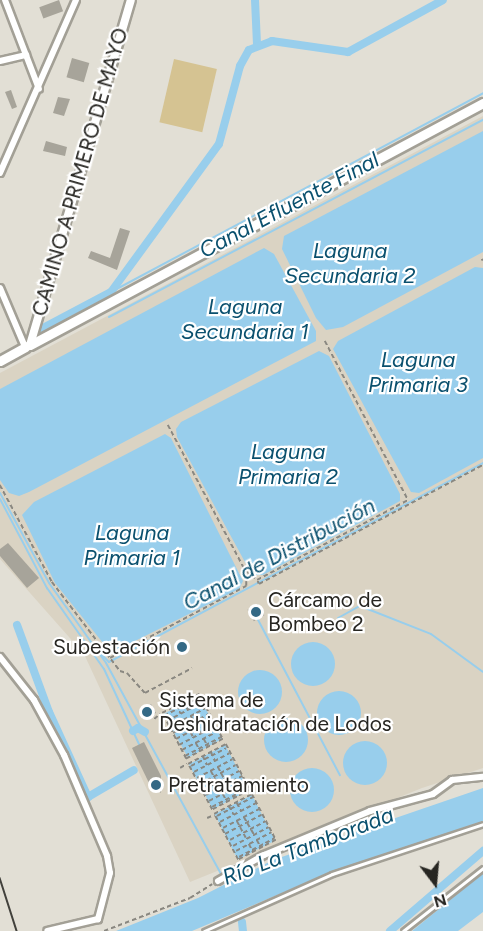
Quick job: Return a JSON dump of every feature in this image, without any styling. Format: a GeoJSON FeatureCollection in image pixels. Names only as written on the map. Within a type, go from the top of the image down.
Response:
{"type":"FeatureCollection","features":[{"type":"Feature","properties":{"kind":"main road","name":"CAMINO A PRIMERO DE MAYO"},"geometry":{"type":"LineString","coordinates":[[27,346],[130,0]]}},
{"type":"Feature","properties":{"kind":"main road"},"geometry":{"type":"LineString","coordinates":[[0,361],[483,103]]}},
{"type":"Feature","properties":{"kind":"street"},"geometry":{"type":"LineString","coordinates":[[5,0],[39,90]]}},
{"type":"Feature","properties":{"kind":"street"},"geometry":{"type":"LineString","coordinates":[[0,173],[39,90],[76,0]]}},
{"type":"Feature","properties":{"kind":"street"},"geometry":{"type":"LineString","coordinates":[[0,61],[26,55]]}},
{"type":"Feature","properties":{"kind":"street"},"geometry":{"type":"LineString","coordinates":[[0,288],[27,346]]}},
{"type":"Feature","properties":{"kind":"street"},"geometry":{"type":"LineString","coordinates":[[0,657],[34,700],[64,756],[107,856],[110,873],[98,919],[46,931]]}},
{"type":"Feature","properties":{"kind":"street"},"geometry":{"type":"LineString","coordinates":[[218,881],[264,855],[381,807],[405,805],[433,794],[452,780],[483,777]]}},
{"type":"Feature","properties":{"kind":"lane"},"geometry":{"type":"LineString","coordinates":[[204,931],[332,874],[483,824]]}},
{"type":"Feature","properties":{"kind":"lane"},"geometry":{"type":"LineString","coordinates":[[403,931],[483,868]]}},
{"type":"Feature","properties":{"kind":"path"},"geometry":{"type":"LineString","coordinates":[[326,341],[410,504]]}},
{"type":"Feature","properties":{"kind":"path"},"geometry":{"type":"LineString","coordinates":[[168,425],[246,572],[259,584],[483,465]]}},
{"type":"Feature","properties":{"kind":"path"},"geometry":{"type":"LineString","coordinates":[[0,485],[52,582],[112,662],[145,693],[192,668]]}},
{"type":"Feature","properties":{"kind":"path"},"geometry":{"type":"LineString","coordinates":[[257,580],[408,500]]}},
{"type":"Feature","properties":{"kind":"path"},"geometry":{"type":"LineString","coordinates":[[110,658],[246,586],[246,572]]}},
{"type":"Feature","properties":{"kind":"path"},"geometry":{"type":"LineString","coordinates":[[154,719],[185,703],[200,696],[222,737],[184,757],[162,715]]}},
{"type":"Feature","properties":{"kind":"path"},"geometry":{"type":"LineString","coordinates":[[166,722],[203,702]]}},
{"type":"Feature","properties":{"kind":"path"},"geometry":{"type":"LineString","coordinates":[[185,703],[188,710]]}},
{"type":"Feature","properties":{"kind":"path"},"geometry":{"type":"LineString","coordinates":[[177,707],[181,714]]}},
{"type":"Feature","properties":{"kind":"path"},"geometry":{"type":"LineString","coordinates":[[169,728],[206,708]]}},
{"type":"Feature","properties":{"kind":"path"},"geometry":{"type":"LineString","coordinates":[[172,733],[209,714]]}},
{"type":"Feature","properties":{"kind":"path"},"geometry":{"type":"LineString","coordinates":[[191,716],[201,733]]}},
{"type":"Feature","properties":{"kind":"path"},"geometry":{"type":"LineString","coordinates":[[184,720],[193,737]]}},
{"type":"Feature","properties":{"kind":"path"},"geometry":{"type":"LineString","coordinates":[[176,740],[213,720]]}},
{"type":"Feature","properties":{"kind":"path"},"geometry":{"type":"LineString","coordinates":[[178,745],[216,725]]}},
{"type":"Feature","properties":{"kind":"path"},"geometry":{"type":"LineString","coordinates":[[182,751],[218,731]]}},
{"type":"Feature","properties":{"kind":"path"},"geometry":{"type":"LineString","coordinates":[[204,739],[207,746]]}},
{"type":"Feature","properties":{"kind":"path"},"geometry":{"type":"LineString","coordinates":[[196,743],[200,750]]}},
{"type":"Feature","properties":{"kind":"path"},"geometry":{"type":"LineString","coordinates":[[180,768],[227,747],[249,787],[211,808],[188,766]]}},
{"type":"Feature","properties":{"kind":"path"},"geometry":{"type":"LineString","coordinates":[[192,773],[230,753]]}},
{"type":"Feature","properties":{"kind":"path"},"geometry":{"type":"LineString","coordinates":[[211,754],[215,761]]}},
{"type":"Feature","properties":{"kind":"path"},"geometry":{"type":"LineString","coordinates":[[204,758],[207,765]]}},
{"type":"Feature","properties":{"kind":"path"},"geometry":{"type":"LineString","coordinates":[[195,779],[233,759]]}},
{"type":"Feature","properties":{"kind":"path"},"geometry":{"type":"LineString","coordinates":[[198,784],[236,764]]}},
{"type":"Feature","properties":{"kind":"path"},"geometry":{"type":"LineString","coordinates":[[218,766],[227,784]]}},
{"type":"Feature","properties":{"kind":"path"},"geometry":{"type":"LineString","coordinates":[[210,771],[220,788]]}},
{"type":"Feature","properties":{"kind":"path"},"geometry":{"type":"LineString","coordinates":[[202,791],[240,771]]}},
{"type":"Feature","properties":{"kind":"path"},"geometry":{"type":"LineString","coordinates":[[205,796],[243,776]]}},
{"type":"Feature","properties":{"kind":"path"},"geometry":{"type":"LineString","coordinates":[[208,802],[246,782]]}},
{"type":"Feature","properties":{"kind":"path"},"geometry":{"type":"LineString","coordinates":[[230,790],[234,797]]}},
{"type":"Feature","properties":{"kind":"path"},"geometry":{"type":"LineString","coordinates":[[223,794],[227,801]]}},
{"type":"Feature","properties":{"kind":"path"},"geometry":{"type":"LineString","coordinates":[[207,818],[254,797],[276,840],[238,860],[215,816]]}},
{"type":"Feature","properties":{"kind":"path"},"geometry":{"type":"LineString","coordinates":[[219,823],[256,803]]}},
{"type":"Feature","properties":{"kind":"path"},"geometry":{"type":"LineString","coordinates":[[237,804],[241,811]]}},
{"type":"Feature","properties":{"kind":"path"},"geometry":{"type":"LineString","coordinates":[[230,808],[234,815]]}},
{"type":"Feature","properties":{"kind":"path"},"geometry":{"type":"LineString","coordinates":[[222,829],[260,809]]}},
{"type":"Feature","properties":{"kind":"path"},"geometry":{"type":"LineString","coordinates":[[225,834],[262,814]]}},
{"type":"Feature","properties":{"kind":"path"},"geometry":{"type":"LineString","coordinates":[[244,817],[254,834]]}},
{"type":"Feature","properties":{"kind":"path"},"geometry":{"type":"LineString","coordinates":[[237,821],[246,838]]}},
{"type":"Feature","properties":{"kind":"path"},"geometry":{"type":"LineString","coordinates":[[228,841],[266,821]]}},
{"type":"Feature","properties":{"kind":"path"},"geometry":{"type":"LineString","coordinates":[[231,846],[269,826]]}},
{"type":"Feature","properties":{"kind":"path"},"geometry":{"type":"LineString","coordinates":[[234,852],[272,832]]}},
{"type":"Feature","properties":{"kind":"path"},"geometry":{"type":"LineString","coordinates":[[257,840],[261,847]]}},
{"type":"Feature","properties":{"kind":"path"},"geometry":{"type":"LineString","coordinates":[[249,844],[253,851]]}},
{"type":"Feature","properties":{"kind":"path"},"geometry":{"type":"LineString","coordinates":[[104,931],[190,898],[218,881]]}},
{"type":"Feature","properties":{"kind":"shaded area"},"geometry":{"type":"Polygon","coordinates":[[[174,59],[217,69],[202,132],[159,122],[174,59]]]}},
{"type":"Feature","properties":{"kind":"shaded area"},"geometry":{"type":"Polygon","coordinates":[[[483,116],[483,768],[422,788],[190,882],[84,654],[0,559],[0,373],[483,116]]]}},
{"type":"Feature","properties":{"kind":"water","name":"Laguna Secundaria 2"},"geometry":{"type":"Polygon","coordinates":[[[483,131],[483,252],[343,327],[326,330],[316,318],[282,249],[284,236],[483,131]]]}},
{"type":"Feature","properties":{"kind":"water","name":"Laguna Secundaria 1"},"geometry":{"type":"Polygon","coordinates":[[[264,248],[274,254],[316,331],[316,341],[29,492],[19,496],[9,493],[0,480],[0,389],[264,248]]]}},
{"type":"Feature","properties":{"kind":"water","name":"Laguna Primaria 3"},"geometry":{"type":"Polygon","coordinates":[[[475,267],[483,268],[483,458],[419,493],[411,492],[333,349],[338,341],[475,267]]]}},
{"type":"Feature","properties":{"kind":"water","name":"Laguna Primaria 2"},"geometry":{"type":"Polygon","coordinates":[[[319,351],[329,356],[400,494],[400,501],[263,575],[252,575],[177,437],[176,429],[181,422],[319,351]]]}},
{"type":"Feature","properties":{"kind":"water","name":"Laguna Primaria 1"},"geometry":{"type":"Polygon","coordinates":[[[165,434],[171,438],[243,581],[239,589],[111,653],[55,583],[22,515],[34,502],[165,434]]]}},
{"type":"Feature","properties":{"kind":"water"},"geometry":{"type":"Polygon","coordinates":[[[313,642],[322,643],[329,648],[334,655],[334,673],[329,680],[322,685],[313,686],[304,685],[297,680],[292,673],[291,664],[292,655],[297,648],[304,643],[313,642]]]}},
{"type":"Feature","properties":{"kind":"water"},"geometry":{"type":"Polygon","coordinates":[[[260,670],[269,671],[276,676],[281,683],[281,701],[276,708],[269,713],[260,714],[251,713],[244,708],[239,701],[238,692],[239,683],[244,676],[251,671],[260,670]]]}},
{"type":"Feature","properties":{"kind":"water"},"geometry":{"type":"Polygon","coordinates":[[[339,691],[348,692],[355,697],[360,704],[360,722],[355,729],[348,734],[339,735],[330,734],[323,729],[318,722],[317,713],[318,704],[323,697],[330,692],[339,691]]]}},
{"type":"Feature","properties":{"kind":"water"},"geometry":{"type":"Polygon","coordinates":[[[198,695],[222,739],[188,758],[164,714],[198,695]]]}},
{"type":"Feature","properties":{"kind":"water"},"geometry":{"type":"Polygon","coordinates":[[[286,718],[295,719],[302,724],[307,731],[307,749],[302,756],[295,761],[286,762],[277,761],[270,756],[265,749],[264,740],[265,731],[270,724],[277,719],[286,718]]]}},
{"type":"Feature","properties":{"kind":"water"},"geometry":{"type":"Polygon","coordinates":[[[365,741],[374,742],[381,747],[386,754],[386,772],[381,779],[374,784],[365,785],[356,784],[349,779],[344,772],[343,763],[344,754],[349,747],[356,742],[365,741]]]}},
{"type":"Feature","properties":{"kind":"water"},"geometry":{"type":"Polygon","coordinates":[[[225,745],[249,790],[213,809],[189,764],[225,745]]]}},
{"type":"Feature","properties":{"kind":"water"},"geometry":{"type":"Polygon","coordinates":[[[312,768],[321,769],[328,774],[333,781],[333,799],[328,806],[321,811],[312,812],[303,811],[296,806],[291,799],[290,790],[291,781],[296,774],[303,769],[312,768]]]}},
{"type":"Feature","properties":{"kind":"water"},"geometry":{"type":"Polygon","coordinates":[[[483,788],[483,821],[332,872],[192,931],[116,931],[198,898],[273,860],[483,788]]]}},
{"type":"Feature","properties":{"kind":"water"},"geometry":{"type":"Polygon","coordinates":[[[252,795],[275,840],[238,860],[215,814],[252,795]]]}},
{"type":"Feature","properties":{"kind":"water"},"geometry":{"type":"Polygon","coordinates":[[[483,873],[483,912],[458,931],[412,931],[483,873]]]}},
{"type":"Feature","properties":{"kind":"building"},"geometry":{"type":"Polygon","coordinates":[[[59,0],[63,11],[43,18],[39,7],[59,0]]]}},
{"type":"Feature","properties":{"kind":"building"},"geometry":{"type":"Polygon","coordinates":[[[72,58],[89,63],[84,82],[66,77],[72,58]]]}},
{"type":"Feature","properties":{"kind":"building"},"geometry":{"type":"Polygon","coordinates":[[[11,90],[17,107],[12,109],[5,92],[11,90]]]}},
{"type":"Feature","properties":{"kind":"building"},"geometry":{"type":"Polygon","coordinates":[[[58,97],[70,99],[64,116],[53,113],[58,97]]]}},
{"type":"Feature","properties":{"kind":"building"},"geometry":{"type":"Polygon","coordinates":[[[46,141],[67,147],[65,156],[43,151],[46,141]]]}},
{"type":"Feature","properties":{"kind":"building"},"geometry":{"type":"Polygon","coordinates":[[[120,228],[130,231],[117,270],[88,258],[91,251],[110,258],[120,228]]]}},
{"type":"Feature","properties":{"kind":"building"},"geometry":{"type":"Polygon","coordinates":[[[8,543],[39,578],[27,588],[0,556],[0,549],[8,543]]]}},
{"type":"Feature","properties":{"kind":"building","name":"Cárcamo de Bombeo 2"},"geometry":{"type":"Polygon","coordinates":[[[258,604],[264,615],[254,621],[248,610],[258,604]]]}},
{"type":"Feature","properties":{"kind":"building","name":"Subestación"},"geometry":{"type":"Polygon","coordinates":[[[183,641],[188,650],[181,653],[176,645],[183,641]]]}},
{"type":"Feature","properties":{"kind":"building","name":"Sistema de Deshidratación de Lodos"},"geometry":{"type":"Polygon","coordinates":[[[151,704],[156,713],[143,719],[139,711],[151,704]]]}},
{"type":"Feature","properties":{"kind":"building","name":"Pretratamiento"},"geometry":{"type":"Polygon","coordinates":[[[144,742],[161,776],[161,793],[149,783],[132,748],[144,742]]]}},
{"type":"Feature","properties":{"kind":"waterway"},"geometry":{"type":"LineString","coordinates":[[255,0],[257,44]]}},
{"type":"Feature","properties":{"kind":"waterway"},"geometry":{"type":"LineString","coordinates":[[41,329],[111,292],[219,144],[240,66],[249,50],[272,41],[348,52],[443,0]]}},
{"type":"Feature","properties":{"kind":"waterway"},"geometry":{"type":"LineString","coordinates":[[111,292],[483,93]]}},
{"type":"Feature","properties":{"kind":"waterway","name":"Canal Efluente Final"},"geometry":{"type":"LineString","coordinates":[[109,317],[483,120]]}},
{"type":"Feature","properties":{"kind":"waterway","name":"Canal de Distribución"},"geometry":{"type":"LineString","coordinates":[[93,645],[109,662],[483,463]]}},
{"type":"Feature","properties":{"kind":"waterway","name":"Río La Tamborada"},"geometry":{"type":"LineString","coordinates":[[0,493],[49,583],[106,663],[221,874]]}},
{"type":"Feature","properties":{"kind":"waterway"},"geometry":{"type":"LineString","coordinates":[[0,499],[47,588],[104,669],[139,744]]}},
{"type":"Feature","properties":{"kind":"waterway"},"geometry":{"type":"LineString","coordinates":[[338,618],[360,606],[431,634],[483,672]]}},
{"type":"Feature","properties":{"kind":"waterway"},"geometry":{"type":"LineString","coordinates":[[256,616],[340,775]]}},
{"type":"Feature","properties":{"kind":"waterway"},"geometry":{"type":"LineString","coordinates":[[17,625],[49,712],[88,797],[134,770]]}},
{"type":"Feature","properties":{"kind":"waterway"},"geometry":{"type":"LineString","coordinates":[[133,731],[138,728],[145,732]]}},
{"type":"Feature","properties":{"kind":"waterway"},"geometry":{"type":"LineString","coordinates":[[390,931],[483,851]]}},
{"type":"Feature","properties":{"kind":"waterway"},"geometry":{"type":"LineString","coordinates":[[242,922],[243,931]]}},
{"type":"Feature","properties":{"kind":"tram line"},"geometry":{"type":"LineString","coordinates":[[0,878],[17,931]]}},
{"type":"Feature","properties":{"kind":"place","name":"Cárcamo de Bombeo 2"},"geometry":{"type":"Point","coordinates":[256,612]}},
{"type":"Feature","properties":{"kind":"place","name":"Subestación"},"geometry":{"type":"Point","coordinates":[182,647]}},
{"type":"Feature","properties":{"kind":"place","name":"Sistema de Deshidratación de Lodos"},"geometry":{"type":"Point","coordinates":[147,712]}},
{"type":"Feature","properties":{"kind":"place","name":"Pretratamiento"},"geometry":{"type":"Point","coordinates":[156,785]}}]}
